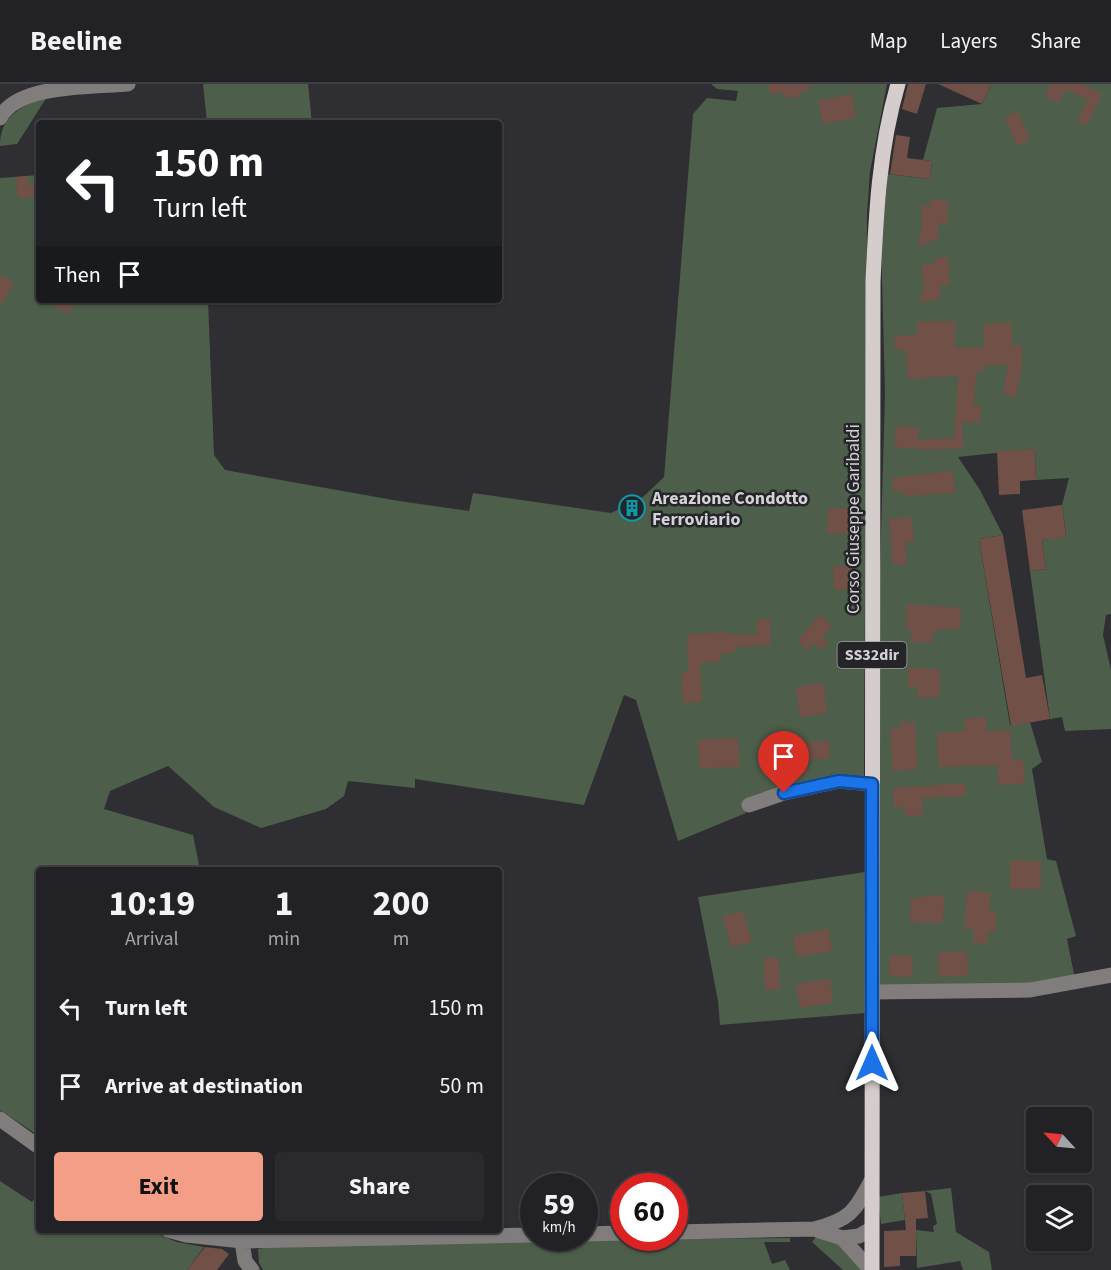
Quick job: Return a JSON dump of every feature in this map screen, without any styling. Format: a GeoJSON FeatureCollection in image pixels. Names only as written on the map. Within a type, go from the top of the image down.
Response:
{"type":"FeatureCollection","features":[{"type":"Feature","properties":{"kind":"main road","name":"Corso Giuseppe Garibaldi"},"geometry":{"type":"LineString","coordinates":[[871,1270],[873,282],[884,138],[898,84]]}},
{"type":"Feature","properties":{"kind":"street"},"geometry":{"type":"LineString","coordinates":[[2,109],[17,99],[36,93],[128,84]]}},
{"type":"Feature","properties":{"kind":"street"},"geometry":{"type":"LineString","coordinates":[[749,805],[784,793],[839,781],[872,784]]}},
{"type":"Feature","properties":{"kind":"street"},"geometry":{"type":"LineString","coordinates":[[872,992],[1030,990],[1111,975]]}},
{"type":"Feature","properties":{"kind":"street"},"geometry":{"type":"LineString","coordinates":[[0,1119],[36,1145]]}},
{"type":"Feature","properties":{"kind":"street"},"geometry":{"type":"LineString","coordinates":[[688,1232],[814,1229],[844,1219],[858,1207],[872,1181]]}},
{"type":"Feature","properties":{"kind":"street"},"geometry":{"type":"LineString","coordinates":[[844,1219],[871,1229]]}},
{"type":"Feature","properties":{"kind":"street"},"geometry":{"type":"LineString","coordinates":[[814,1229],[842,1238],[859,1236],[871,1229]]}},
{"type":"Feature","properties":{"kind":"street"},"geometry":{"type":"LineString","coordinates":[[179,1233],[242,1241],[520,1235]]}},
{"type":"Feature","properties":{"kind":"street"},"geometry":{"type":"LineString","coordinates":[[842,1238],[871,1270]]}},
{"type":"Feature","properties":{"kind":"street"},"geometry":{"type":"LineString","coordinates":[[242,1241],[245,1261],[252,1270]]}},
{"type":"Feature","properties":{"kind":"green space"},"geometry":{"type":"Polygon","coordinates":[[[203,84],[308,84],[312,120],[207,120],[203,84]]]}},
{"type":"Feature","properties":{"kind":"green space"},"geometry":{"type":"Polygon","coordinates":[[[711,84],[887,84],[870,172],[867,213],[864,779],[831,778],[788,787],[743,803],[746,813],[678,841],[636,700],[624,695],[584,805],[415,779],[415,788],[348,781],[344,796],[326,809],[261,828],[214,807],[168,766],[110,791],[104,809],[193,835],[199,867],[36,867],[36,1134],[0,1110],[0,178],[36,175],[36,303],[208,303],[214,455],[225,470],[469,511],[473,493],[611,513],[643,497],[664,477],[693,114],[707,98],[736,101],[738,91],[717,89],[711,84]]]}},
{"type":"Feature","properties":{"kind":"green space"},"geometry":{"type":"Polygon","coordinates":[[[991,84],[1111,84],[1111,614],[1106,615],[1103,635],[1111,670],[1111,729],[1065,731],[1062,717],[1050,719],[1030,571],[1046,569],[1042,540],[1066,536],[1062,505],[1069,478],[1036,480],[1035,449],[958,457],[980,490],[1003,535],[979,539],[1010,725],[1030,722],[1042,762],[1032,769],[1047,859],[1056,861],[1076,936],[1067,939],[1075,979],[1027,985],[878,987],[879,605],[885,394],[881,238],[888,174],[930,179],[932,161],[923,160],[937,108],[982,104],[991,84]]]}},
{"type":"Feature","properties":{"kind":"green space"},"geometry":{"type":"Polygon","coordinates":[[[47,97],[17,144],[0,146],[1,135],[8,119],[21,108],[47,97]]]}},
{"type":"Feature","properties":{"kind":"green space"},"geometry":{"type":"Polygon","coordinates":[[[865,872],[865,1013],[720,1025],[718,1001],[698,897],[865,872]]]}},
{"type":"Feature","properties":{"kind":"green space"},"geometry":{"type":"Polygon","coordinates":[[[0,1181],[32,1202],[36,1196],[36,1233],[155,1233],[177,1242],[204,1247],[187,1270],[0,1270],[0,1181]]]}},
{"type":"Feature","properties":{"kind":"green space"},"geometry":{"type":"Polygon","coordinates":[[[951,1188],[956,1232],[989,1252],[992,1270],[963,1270],[960,1261],[917,1268],[916,1230],[934,1232],[933,1226],[937,1224],[931,1194],[925,1191],[951,1188]]]}},
{"type":"Feature","properties":{"kind":"green space"},"geometry":{"type":"Polygon","coordinates":[[[902,1193],[905,1220],[881,1224],[878,1197],[902,1193]]]}},
{"type":"Feature","properties":{"kind":"green space"},"geometry":{"type":"Polygon","coordinates":[[[816,1237],[836,1239],[864,1270],[843,1270],[812,1242],[816,1237]]]}},
{"type":"Feature","properties":{"kind":"green space"},"geometry":{"type":"Polygon","coordinates":[[[790,1238],[790,1242],[764,1242],[772,1264],[785,1260],[790,1270],[263,1270],[259,1263],[258,1249],[520,1241],[520,1251],[598,1251],[598,1239],[610,1239],[610,1251],[688,1251],[688,1239],[790,1238]]]}},
{"type":"Feature","properties":{"kind":"building"},"geometry":{"type":"Polygon","coordinates":[[[769,84],[809,84],[809,92],[800,92],[800,97],[783,98],[783,93],[770,94],[769,84]]]}},
{"type":"Feature","properties":{"kind":"building"},"geometry":{"type":"Polygon","coordinates":[[[908,84],[926,84],[917,114],[902,109],[908,84]]]}},
{"type":"Feature","properties":{"kind":"building"},"geometry":{"type":"Polygon","coordinates":[[[938,84],[991,84],[982,104],[938,84]]]}},
{"type":"Feature","properties":{"kind":"building"},"geometry":{"type":"Polygon","coordinates":[[[1051,84],[1082,84],[1102,94],[1086,126],[1077,121],[1088,100],[1066,89],[1058,103],[1045,96],[1051,84]]]}},
{"type":"Feature","properties":{"kind":"building"},"geometry":{"type":"Polygon","coordinates":[[[852,94],[856,118],[823,124],[818,101],[852,94]]]}},
{"type":"Feature","properties":{"kind":"building"},"geometry":{"type":"Polygon","coordinates":[[[1017,111],[1030,140],[1017,146],[1005,117],[1017,111]]]}},
{"type":"Feature","properties":{"kind":"building"},"geometry":{"type":"Polygon","coordinates":[[[896,135],[910,137],[907,158],[932,161],[930,179],[890,174],[896,135]]]}},
{"type":"Feature","properties":{"kind":"building"},"geometry":{"type":"Polygon","coordinates":[[[27,176],[28,185],[36,184],[36,196],[18,198],[16,177],[27,176]]]}},
{"type":"Feature","properties":{"kind":"building"},"geometry":{"type":"Polygon","coordinates":[[[930,200],[948,200],[947,224],[938,223],[938,238],[918,247],[922,226],[921,205],[930,206],[930,200]]]}},
{"type":"Feature","properties":{"kind":"building"},"geometry":{"type":"Polygon","coordinates":[[[949,257],[949,285],[940,285],[940,299],[919,303],[924,286],[921,264],[935,264],[935,258],[949,257]]]}},
{"type":"Feature","properties":{"kind":"building"},"geometry":{"type":"Polygon","coordinates":[[[0,275],[14,283],[0,306],[0,275]]]}},
{"type":"Feature","properties":{"kind":"building"},"geometry":{"type":"Polygon","coordinates":[[[46,303],[74,304],[70,314],[46,303]]]}},
{"type":"Feature","properties":{"kind":"building"},"geometry":{"type":"Polygon","coordinates":[[[955,321],[955,348],[984,347],[983,324],[1011,322],[1013,346],[1022,345],[1022,366],[1016,397],[1003,394],[1008,365],[984,366],[984,371],[976,372],[974,405],[981,405],[980,423],[962,422],[963,448],[927,450],[894,447],[896,426],[919,428],[918,440],[954,438],[958,376],[908,379],[906,350],[895,350],[894,336],[917,335],[916,322],[955,321]]]}},
{"type":"Feature","properties":{"kind":"building"},"geometry":{"type":"Polygon","coordinates":[[[1035,449],[1036,480],[1020,481],[1020,494],[999,495],[997,451],[1035,449]]]}},
{"type":"Feature","properties":{"kind":"building"},"geometry":{"type":"Polygon","coordinates":[[[953,471],[955,493],[905,496],[904,491],[893,492],[892,478],[953,471]]]}},
{"type":"Feature","properties":{"kind":"building"},"geometry":{"type":"Polygon","coordinates":[[[708,493],[711,503],[694,508],[691,499],[708,493]]]}},
{"type":"Feature","properties":{"kind":"building"},"geometry":{"type":"Polygon","coordinates":[[[1062,505],[1066,537],[1042,540],[1046,569],[1030,571],[1022,510],[1062,505]]]}},
{"type":"Feature","properties":{"kind":"building"},"geometry":{"type":"Polygon","coordinates":[[[828,508],[855,509],[854,534],[827,533],[828,508]]]}},
{"type":"Feature","properties":{"kind":"building"},"geometry":{"type":"Polygon","coordinates":[[[912,517],[914,542],[905,543],[907,564],[893,565],[889,519],[912,517]]]}},
{"type":"Feature","properties":{"kind":"building"},"geometry":{"type":"Polygon","coordinates":[[[1003,535],[1026,678],[1042,675],[1050,719],[1011,726],[979,539],[1003,535]]]}},
{"type":"Feature","properties":{"kind":"building"},"geometry":{"type":"Polygon","coordinates":[[[856,565],[857,589],[834,590],[833,566],[856,565]]]}},
{"type":"Feature","properties":{"kind":"building"},"geometry":{"type":"Polygon","coordinates":[[[907,604],[961,608],[961,629],[938,629],[938,633],[933,633],[932,643],[911,642],[911,629],[906,629],[907,604]]]}},
{"type":"Feature","properties":{"kind":"building"},"geometry":{"type":"Polygon","coordinates":[[[820,615],[832,626],[822,637],[828,642],[821,650],[813,643],[807,650],[797,640],[820,615]]]}},
{"type":"Feature","properties":{"kind":"building"},"geometry":{"type":"Polygon","coordinates":[[[770,619],[771,645],[734,647],[734,653],[720,654],[720,662],[700,663],[702,702],[683,703],[681,673],[688,672],[687,634],[731,632],[731,635],[757,634],[756,620],[770,619]]]}},
{"type":"Feature","properties":{"kind":"building"},"geometry":{"type":"Polygon","coordinates":[[[908,668],[940,669],[939,698],[917,697],[918,687],[908,687],[908,668]]]}},
{"type":"Feature","properties":{"kind":"building"},"geometry":{"type":"Polygon","coordinates":[[[824,683],[827,713],[800,717],[796,687],[824,683]]]}},
{"type":"Feature","properties":{"kind":"building"},"geometry":{"type":"Polygon","coordinates":[[[986,717],[987,732],[1010,730],[1012,760],[1023,759],[1025,783],[999,785],[997,765],[938,767],[937,733],[965,731],[964,719],[986,717]]]}},
{"type":"Feature","properties":{"kind":"building"},"geometry":{"type":"Polygon","coordinates":[[[901,722],[915,722],[917,769],[893,771],[890,728],[901,728],[901,722]]]}},
{"type":"Feature","properties":{"kind":"building"},"geometry":{"type":"Polygon","coordinates":[[[738,738],[740,767],[700,768],[698,740],[738,738]]]}},
{"type":"Feature","properties":{"kind":"building"},"geometry":{"type":"Polygon","coordinates":[[[829,741],[830,758],[807,760],[809,774],[785,776],[784,755],[795,754],[795,743],[829,741]]]}},
{"type":"Feature","properties":{"kind":"building"},"geometry":{"type":"Polygon","coordinates":[[[965,783],[966,796],[922,798],[923,815],[905,816],[905,807],[894,808],[893,788],[965,783]]]}},
{"type":"Feature","properties":{"kind":"building"},"geometry":{"type":"Polygon","coordinates":[[[1010,860],[1041,861],[1041,889],[1010,889],[1010,860]]]}},
{"type":"Feature","properties":{"kind":"building"},"geometry":{"type":"Polygon","coordinates":[[[967,891],[991,893],[989,911],[997,911],[995,932],[988,932],[987,944],[973,943],[974,930],[964,929],[967,891]]]}},
{"type":"Feature","properties":{"kind":"building"},"geometry":{"type":"Polygon","coordinates":[[[924,895],[944,896],[943,923],[910,922],[911,898],[924,898],[924,895]]]}},
{"type":"Feature","properties":{"kind":"building"},"geometry":{"type":"Polygon","coordinates":[[[743,911],[752,942],[731,947],[723,916],[743,911]]]}},
{"type":"Feature","properties":{"kind":"building"},"geometry":{"type":"Polygon","coordinates":[[[828,929],[832,951],[797,957],[793,936],[828,929]]]}},
{"type":"Feature","properties":{"kind":"building"},"geometry":{"type":"Polygon","coordinates":[[[967,951],[968,975],[939,977],[938,952],[967,951]]]}},
{"type":"Feature","properties":{"kind":"building"},"geometry":{"type":"Polygon","coordinates":[[[890,955],[913,956],[912,977],[889,976],[890,955]]]}},
{"type":"Feature","properties":{"kind":"building"},"geometry":{"type":"Polygon","coordinates":[[[764,958],[779,958],[780,989],[765,990],[764,958]]]}},
{"type":"Feature","properties":{"kind":"building"},"geometry":{"type":"Polygon","coordinates":[[[830,979],[833,1003],[800,1008],[796,984],[830,979]]]}},
{"type":"Feature","properties":{"kind":"building"},"geometry":{"type":"Polygon","coordinates":[[[925,1191],[928,1218],[916,1219],[916,1256],[900,1256],[900,1266],[884,1267],[884,1231],[906,1230],[902,1193],[925,1191]]]}},
{"type":"Feature","properties":{"kind":"building"},"geometry":{"type":"Polygon","coordinates":[[[205,1247],[222,1249],[229,1254],[217,1270],[187,1270],[205,1247]]]}},
{"type":"Feature","properties":{"kind":"place","name":"Areazione Condotto Ferroviario"},"geometry":{"type":"Point","coordinates":[632,508]}},
{"type":"Feature","properties":{"kind":"route"},"geometry":{"type":"LineString","coordinates":[[784,793],[839,781],[872,784],[872,1063]]}}]}
